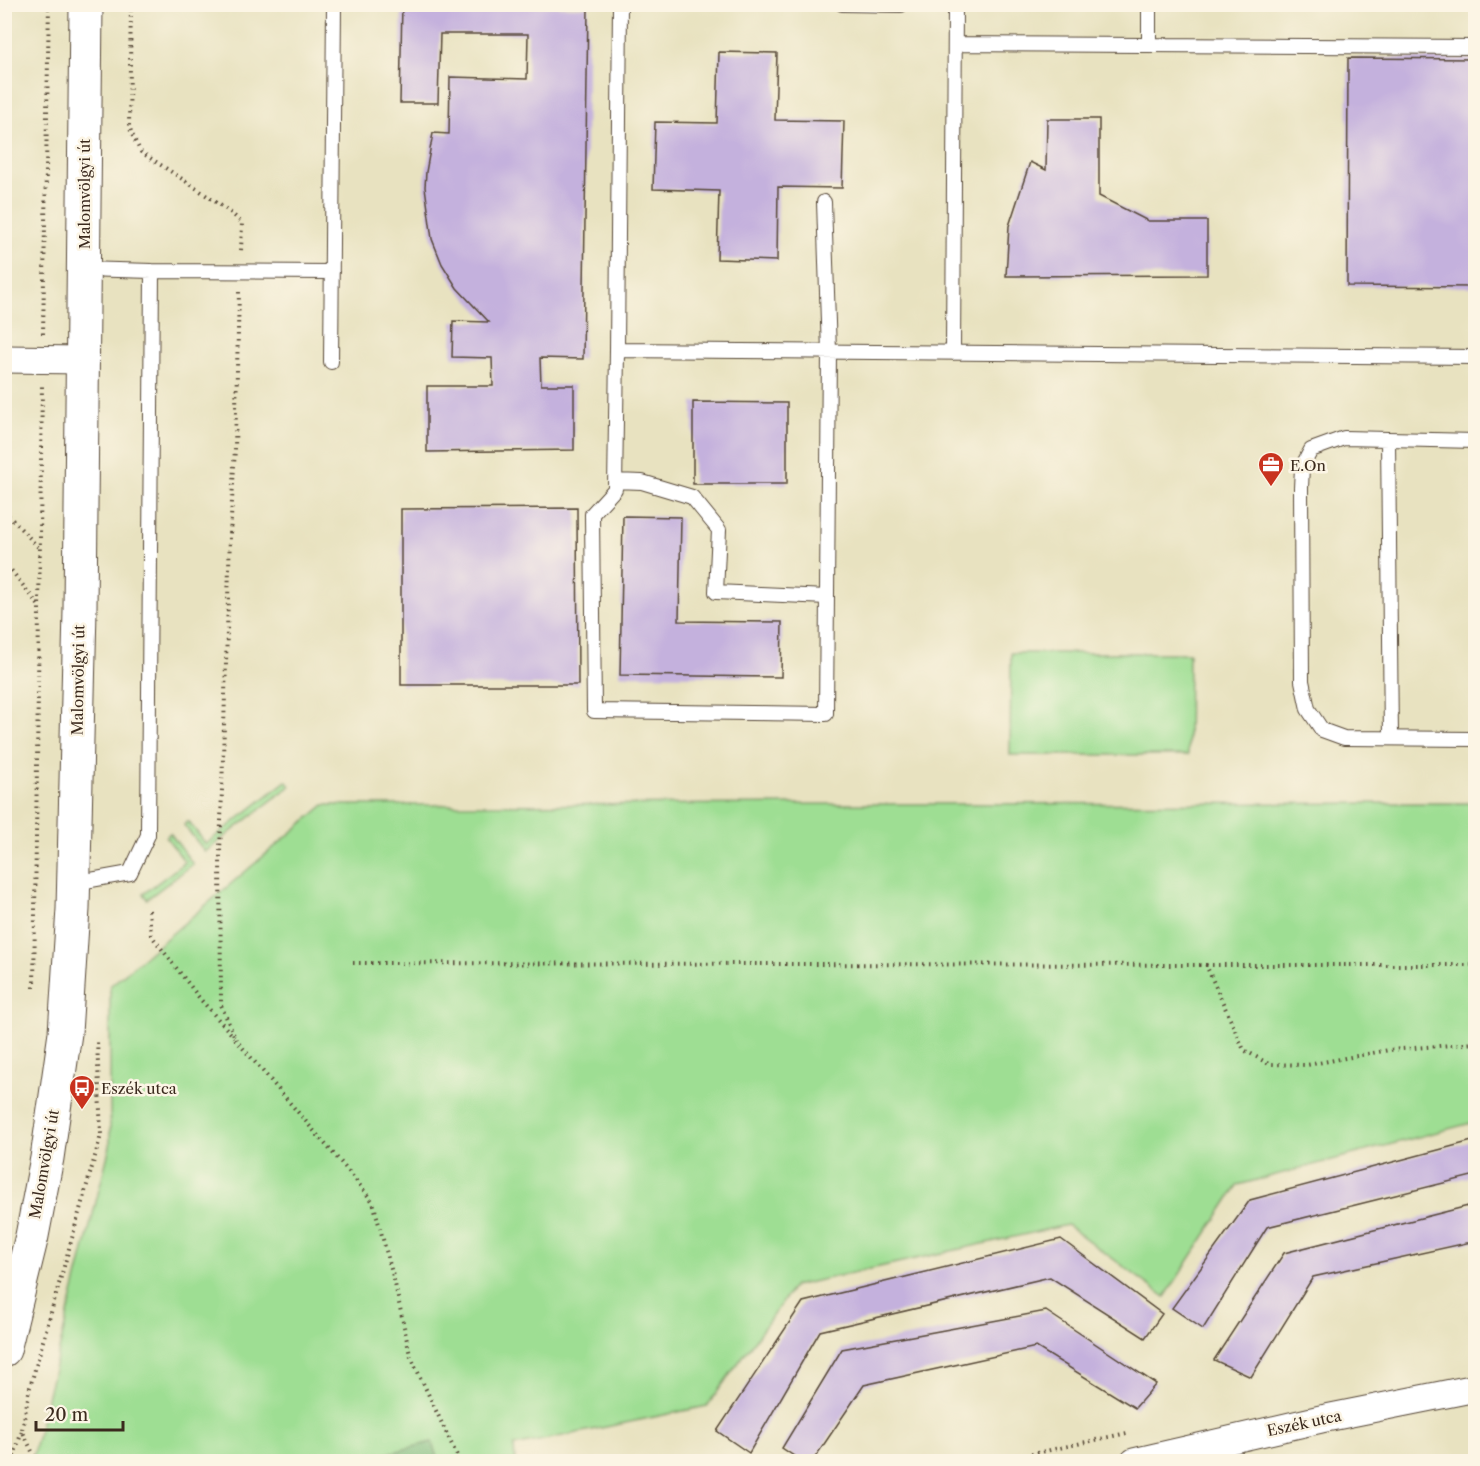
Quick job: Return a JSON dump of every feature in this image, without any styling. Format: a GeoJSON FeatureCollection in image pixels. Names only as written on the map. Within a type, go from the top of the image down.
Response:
{"type":"FeatureCollection","features":[{"type":"Feature","properties":{"kind":"main road","name":"Malomvölgyi út"},"geometry":{"type":"LineString","coordinates":[[6,1339],[32,1236],[47,1158],[65,1034],[75,883],[86,4]]}},
{"type":"Feature","properties":{"kind":"street"},"geometry":{"type":"LineString","coordinates":[[4,359],[82,360]]}},
{"type":"Feature","properties":{"kind":"street","name":"Eszék utca"},"geometry":{"type":"LineString","coordinates":[[1134,1461],[1321,1419],[1476,1388]]}},
{"type":"Feature","properties":{"kind":"lane"},"geometry":{"type":"LineString","coordinates":[[331,362],[334,4]]}},
{"type":"Feature","properties":{"kind":"lane"},"geometry":{"type":"LineString","coordinates":[[620,4],[615,489],[592,514],[594,711],[826,714],[829,352],[824,202]]}},
{"type":"Feature","properties":{"kind":"lane"},"geometry":{"type":"LineString","coordinates":[[842,4],[901,5]]}},
{"type":"Feature","properties":{"kind":"lane"},"geometry":{"type":"LineString","coordinates":[[953,353],[955,4]]}},
{"type":"Feature","properties":{"kind":"lane"},"geometry":{"type":"LineString","coordinates":[[1149,4],[1149,45]]}},
{"type":"Feature","properties":{"kind":"lane"},"geometry":{"type":"LineString","coordinates":[[956,44],[1476,47]]}},
{"type":"Feature","properties":{"kind":"lane"},"geometry":{"type":"LineString","coordinates":[[83,269],[332,272]]}},
{"type":"Feature","properties":{"kind":"lane"},"geometry":{"type":"LineString","coordinates":[[75,883],[130,873],[148,835],[152,271]]}},
{"type":"Feature","properties":{"kind":"lane"},"geometry":{"type":"LineString","coordinates":[[617,350],[1476,357]]}},
{"type":"Feature","properties":{"kind":"lane"},"geometry":{"type":"LineString","coordinates":[[1476,441],[1344,438],[1311,450],[1302,467],[1301,488],[1302,681],[1308,709],[1322,730],[1344,738],[1476,739]]}},
{"type":"Feature","properties":{"kind":"lane"},"geometry":{"type":"LineString","coordinates":[[1388,439],[1391,738]]}},
{"type":"Feature","properties":{"kind":"lane"},"geometry":{"type":"LineString","coordinates":[[615,481],[642,482],[693,497],[719,530],[716,592],[827,597]]}},
{"type":"Feature","properties":{"kind":"path"},"geometry":{"type":"LineString","coordinates":[[34,996],[49,4]]}},
{"type":"Feature","properties":{"kind":"path"},"geometry":{"type":"LineString","coordinates":[[131,4],[129,126],[134,139],[141,152],[231,212],[242,223],[236,448],[230,536],[220,853],[221,1005],[236,1040]]}},
{"type":"Feature","properties":{"kind":"path"},"geometry":{"type":"LineString","coordinates":[[4,511],[40,549]]}},
{"type":"Feature","properties":{"kind":"path"},"geometry":{"type":"LineString","coordinates":[[4,561],[39,607]]}},
{"type":"Feature","properties":{"kind":"path"},"geometry":{"type":"LineString","coordinates":[[149,910],[151,935],[201,1000],[373,1202],[395,1284],[410,1355],[460,1461]]}},
{"type":"Feature","properties":{"kind":"path"},"geometry":{"type":"LineString","coordinates":[[353,963],[1476,965]]}},
{"type":"Feature","properties":{"kind":"path"},"geometry":{"type":"LineString","coordinates":[[1206,965],[1244,1050],[1269,1064],[1307,1065],[1389,1050],[1476,1043]]}},
{"type":"Feature","properties":{"kind":"path"},"geometry":{"type":"LineString","coordinates":[[12,1461],[22,1430]]}},
{"type":"Feature","properties":{"kind":"green space"},"geometry":{"type":"Polygon","coordinates":[[[1011,653],[1189,653],[1188,755],[1010,755],[1011,653]]]}},
{"type":"Feature","properties":{"kind":"green space"},"geometry":{"type":"Polygon","coordinates":[[[286,781],[290,786],[205,852],[184,825],[188,821],[206,844],[286,781]]]}},
{"type":"Feature","properties":{"kind":"green space"},"geometry":{"type":"Polygon","coordinates":[[[1475,803],[1475,1122],[1238,1185],[1165,1297],[1067,1225],[794,1286],[707,1406],[514,1446],[515,1461],[31,1462],[110,1146],[110,986],[324,805],[1475,803]]]}},
{"type":"Feature","properties":{"kind":"green space"},"geometry":{"type":"Polygon","coordinates":[[[170,833],[193,864],[147,899],[143,894],[185,862],[166,837],[170,833]]]}},
{"type":"Feature","properties":{"kind":"green space"},"geometry":{"type":"Polygon","coordinates":[[[432,1442],[438,1461],[359,1461],[432,1442]]]}},
{"type":"Feature","properties":{"kind":"building"},"geometry":{"type":"Polygon","coordinates":[[[402,4],[520,4],[520,6],[588,7],[583,359],[540,358],[541,385],[574,385],[574,450],[427,452],[427,386],[493,386],[492,358],[452,357],[453,321],[489,322],[457,288],[442,264],[432,239],[425,187],[433,133],[449,134],[450,77],[527,79],[528,34],[440,34],[438,103],[400,103],[402,4]]]}},
{"type":"Feature","properties":{"kind":"building"},"geometry":{"type":"Polygon","coordinates":[[[719,52],[777,53],[775,120],[844,121],[842,188],[778,187],[777,261],[717,259],[719,191],[653,189],[655,122],[717,123],[719,52]]]}},
{"type":"Feature","properties":{"kind":"building"},"geometry":{"type":"Polygon","coordinates":[[[1348,58],[1476,59],[1476,287],[1347,286],[1348,58]]]}},
{"type":"Feature","properties":{"kind":"building"},"geometry":{"type":"Polygon","coordinates":[[[1047,119],[1099,119],[1099,196],[1148,221],[1207,221],[1207,275],[1006,276],[1009,226],[1030,162],[1046,170],[1047,119]]]}},
{"type":"Feature","properties":{"kind":"building"},"geometry":{"type":"Polygon","coordinates":[[[693,402],[787,403],[787,484],[693,484],[693,402]]]}},
{"type":"Feature","properties":{"kind":"building"},"geometry":{"type":"Polygon","coordinates":[[[577,508],[578,685],[401,685],[401,509],[577,508]]]}},
{"type":"Feature","properties":{"kind":"building"},"geometry":{"type":"Polygon","coordinates":[[[623,516],[681,517],[679,621],[782,622],[781,677],[620,675],[623,516]]]}},
{"type":"Feature","properties":{"kind":"building"},"geometry":{"type":"Polygon","coordinates":[[[1476,1140],[1476,1175],[1267,1227],[1203,1329],[1172,1308],[1250,1200],[1476,1140]]]}},
{"type":"Feature","properties":{"kind":"building"},"geometry":{"type":"Polygon","coordinates":[[[1476,1204],[1476,1241],[1313,1277],[1251,1377],[1214,1360],[1284,1253],[1476,1204]]]}},
{"type":"Feature","properties":{"kind":"building"},"geometry":{"type":"Polygon","coordinates":[[[1061,1239],[1162,1314],[1145,1338],[1050,1277],[820,1331],[749,1453],[717,1431],[803,1302],[1061,1239]]]}},
{"type":"Feature","properties":{"kind":"building"},"geometry":{"type":"Polygon","coordinates":[[[1046,1311],[1156,1384],[1135,1408],[1036,1347],[864,1385],[812,1462],[803,1462],[782,1448],[842,1349],[1046,1311]]]}},
{"type":"Feature","properties":{"kind":"place","name":"E.On"},"geometry":{"type":"Point","coordinates":[1271,488]}},
{"type":"Feature","properties":{"kind":"place","name":"Eszék utca"},"geometry":{"type":"Point","coordinates":[82,1111]}}]}
